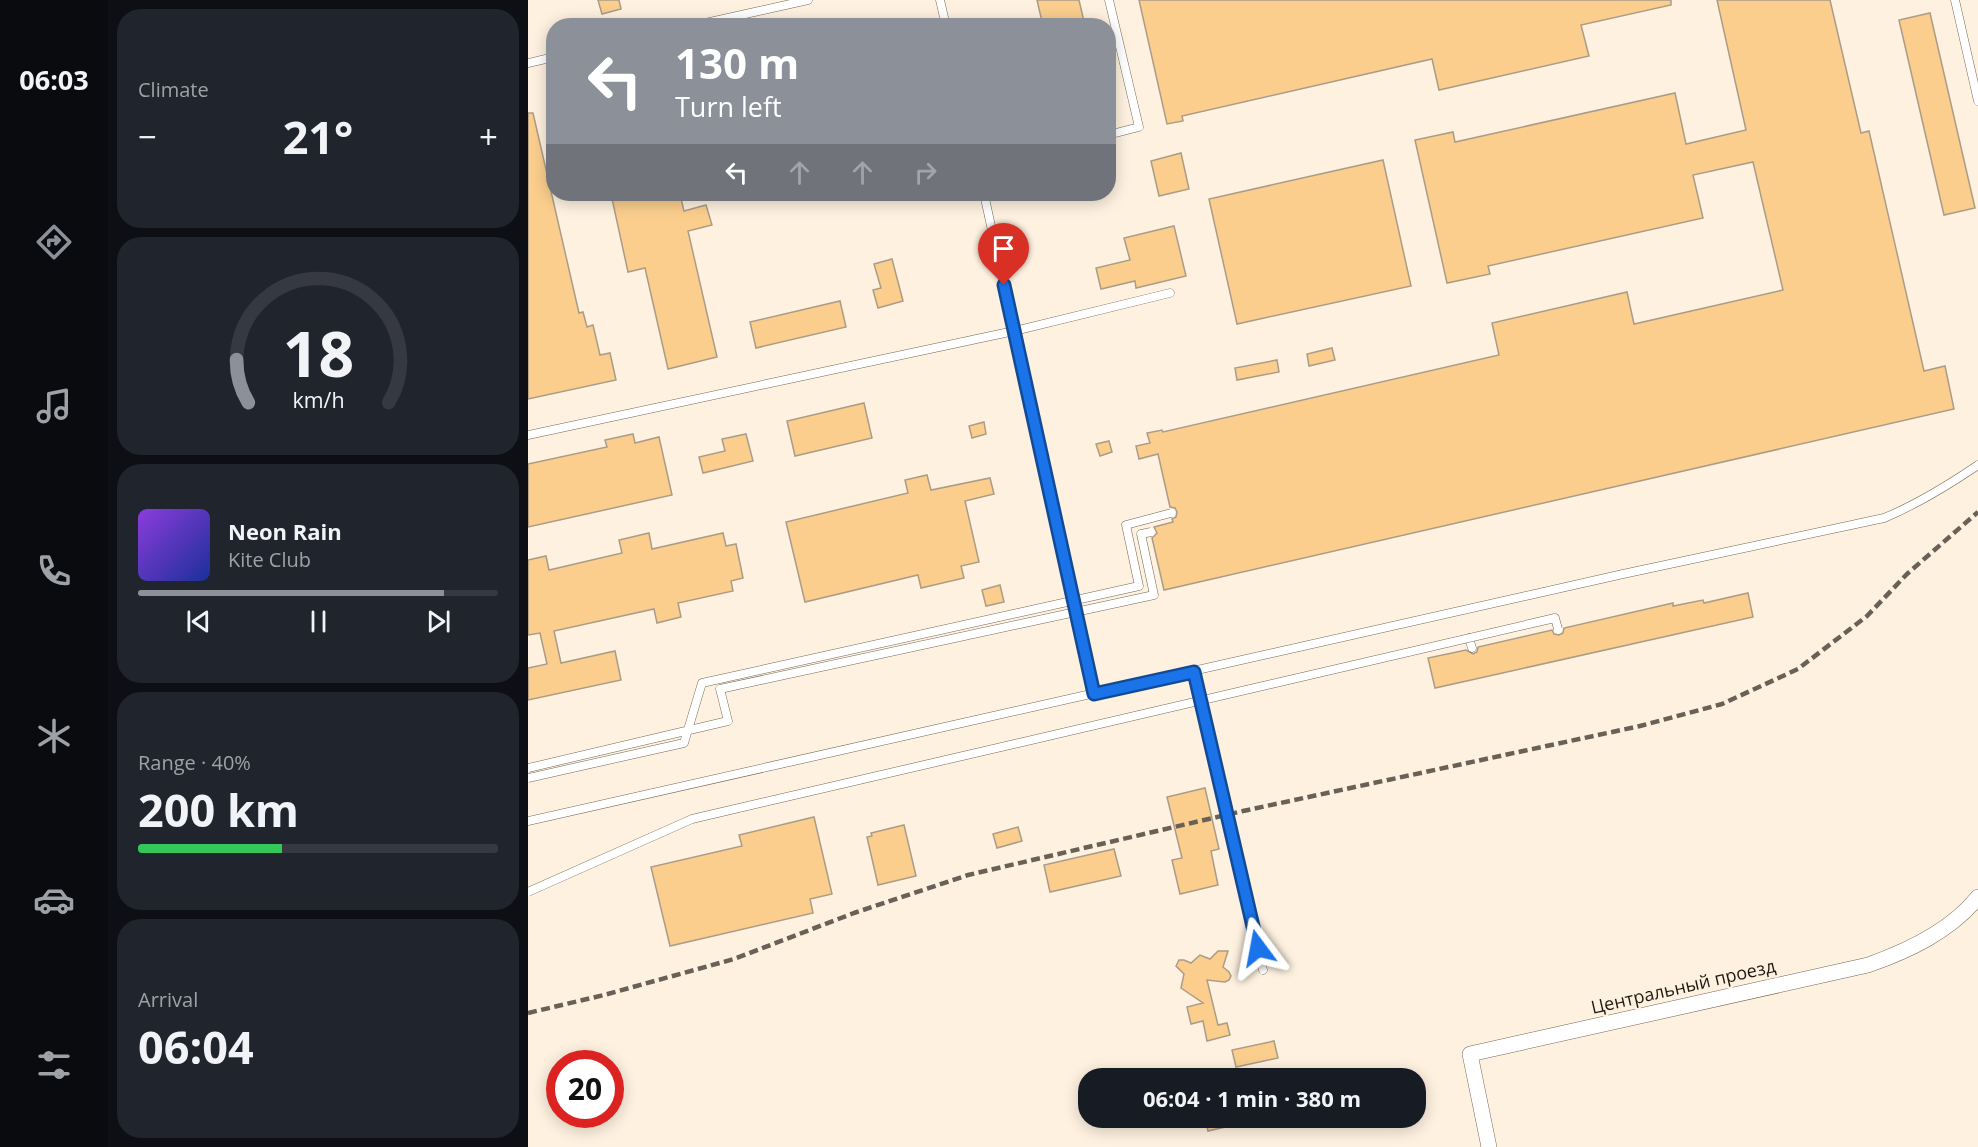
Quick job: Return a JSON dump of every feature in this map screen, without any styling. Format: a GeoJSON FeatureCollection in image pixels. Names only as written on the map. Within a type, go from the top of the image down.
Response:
{"type":"FeatureCollection","features":[{"type":"Feature","properties":{"kind":"street","name":"Центральный проезд"},"geometry":{"type":"LineString","coordinates":[[1489,1147],[1470,1054],[1868,965],[1927,939],[1969,908],[1978,897]]}},
{"type":"Feature","properties":{"kind":"lane"},"geometry":{"type":"LineString","coordinates":[[727,18],[807,0]]}},
{"type":"Feature","properties":{"kind":"lane"},"geometry":{"type":"LineString","coordinates":[[940,0],[944,18]]}},
{"type":"Feature","properties":{"kind":"lane"},"geometry":{"type":"LineString","coordinates":[[1109,0],[1113,18]]}},
{"type":"Feature","properties":{"kind":"lane"},"geometry":{"type":"LineString","coordinates":[[1955,0],[1978,101]]}},
{"type":"Feature","properties":{"kind":"lane"},"geometry":{"type":"LineString","coordinates":[[1116,30],[1139,127],[1116,133]]}},
{"type":"Feature","properties":{"kind":"lane"},"geometry":{"type":"LineString","coordinates":[[528,63],[546,59]]}},
{"type":"Feature","properties":{"kind":"lane"},"geometry":{"type":"LineString","coordinates":[[986,201],[1094,694]]}},
{"type":"Feature","properties":{"kind":"lane"},"geometry":{"type":"LineString","coordinates":[[528,435],[1014,331],[1170,293]]}},
{"type":"Feature","properties":{"kind":"lane"},"geometry":{"type":"LineString","coordinates":[[528,821],[1623,574],[1884,518],[1929,497],[1978,465]]}},
{"type":"Feature","properties":{"kind":"lane"},"geometry":{"type":"LineString","coordinates":[[528,778],[684,743],[702,683],[1140,586],[1126,525],[1171,513]]}},
{"type":"Feature","properties":{"kind":"lane"},"geometry":{"type":"LineString","coordinates":[[528,768],[728,721],[720,689],[1154,595],[1141,534],[1151,532]]}},
{"type":"Feature","properties":{"kind":"lane"},"geometry":{"type":"LineString","coordinates":[[528,892],[692,819],[1555,618],[1558,629]]}},
{"type":"Feature","properties":{"kind":"lane"},"geometry":{"type":"LineString","coordinates":[[1469,638],[1472,648]]}},
{"type":"Feature","properties":{"kind":"lane"},"geometry":{"type":"LineString","coordinates":[[1194,672],[1263,970]]}},
{"type":"Feature","properties":{"kind":"building"},"geometry":{"type":"Polygon","coordinates":[[[598,0],[619,0],[621,9],[602,14],[598,0]]]}},
{"type":"Feature","properties":{"kind":"building"},"geometry":{"type":"Polygon","coordinates":[[[1037,0],[1079,0],[1083,18],[1041,18],[1037,0]]]}},
{"type":"Feature","properties":{"kind":"building"},"geometry":{"type":"Polygon","coordinates":[[[1139,0],[1671,0],[1671,5],[1581,25],[1589,56],[1439,90],[1432,59],[1182,116],[1183,121],[1167,124],[1139,0]]]}},
{"type":"Feature","properties":{"kind":"building"},"geometry":{"type":"Polygon","coordinates":[[[1717,0],[1830,0],[1861,133],[1869,131],[1924,371],[1945,366],[1954,409],[1164,590],[1152,538],[1157,533],[1154,527],[1173,522],[1172,519],[1176,517],[1177,512],[1175,508],[1170,507],[1158,454],[1139,459],[1136,446],[1150,443],[1147,433],[1162,430],[1163,432],[1499,355],[1492,323],[1627,292],[1634,324],[1783,290],[1753,162],[1693,175],[1703,218],[1488,266],[1490,274],[1447,283],[1415,140],[1453,132],[1455,142],[1675,93],[1686,144],[1746,130],[1717,0]]]}},
{"type":"Feature","properties":{"kind":"building"},"geometry":{"type":"Polygon","coordinates":[[[1930,13],[1975,208],[1944,215],[1899,20],[1930,13]]]}},
{"type":"Feature","properties":{"kind":"building"},"geometry":{"type":"Polygon","coordinates":[[[528,113],[533,113],[546,170],[546,201],[553,201],[579,313],[583,312],[587,327],[593,325],[600,355],[610,353],[616,380],[528,399],[528,113]]]}},
{"type":"Feature","properties":{"kind":"building"},"geometry":{"type":"Polygon","coordinates":[[[1181,153],[1189,189],[1159,196],[1151,161],[1181,153]]]}},
{"type":"Feature","properties":{"kind":"building"},"geometry":{"type":"Polygon","coordinates":[[[1383,160],[1411,286],[1237,324],[1209,199],[1383,160]]]}},
{"type":"Feature","properties":{"kind":"building"},"geometry":{"type":"Polygon","coordinates":[[[613,201],[682,201],[684,211],[706,205],[712,225],[688,231],[717,357],[668,369],[645,268],[628,272],[613,201]]]}},
{"type":"Feature","properties":{"kind":"building"},"geometry":{"type":"Polygon","coordinates":[[[1174,226],[1186,276],[1136,288],[1135,281],[1101,289],[1096,268],[1130,260],[1124,238],[1174,226]]]}},
{"type":"Feature","properties":{"kind":"building"},"geometry":{"type":"Polygon","coordinates":[[[892,259],[903,301],[878,308],[873,290],[881,288],[874,264],[892,259]]]}},
{"type":"Feature","properties":{"kind":"building"},"geometry":{"type":"Polygon","coordinates":[[[840,301],[846,327],[756,348],[750,322],[840,301]]]}},
{"type":"Feature","properties":{"kind":"building"},"geometry":{"type":"Polygon","coordinates":[[[1332,348],[1335,360],[1309,366],[1307,354],[1332,348]]]}},
{"type":"Feature","properties":{"kind":"building"},"geometry":{"type":"Polygon","coordinates":[[[1277,360],[1279,372],[1237,380],[1235,368],[1277,360]]]}},
{"type":"Feature","properties":{"kind":"building"},"geometry":{"type":"Polygon","coordinates":[[[864,403],[872,438],[795,456],[787,421],[864,403]]]}},
{"type":"Feature","properties":{"kind":"building"},"geometry":{"type":"Polygon","coordinates":[[[984,422],[986,434],[972,438],[969,426],[984,422]]]}},
{"type":"Feature","properties":{"kind":"building"},"geometry":{"type":"Polygon","coordinates":[[[633,434],[635,443],[659,437],[672,495],[528,527],[528,464],[607,447],[605,440],[633,434]]]}},
{"type":"Feature","properties":{"kind":"building"},"geometry":{"type":"Polygon","coordinates":[[[746,434],[753,461],[703,473],[699,457],[725,451],[722,439],[746,434]]]}},
{"type":"Feature","properties":{"kind":"building"},"geometry":{"type":"Polygon","coordinates":[[[1109,441],[1112,452],[1100,456],[1096,444],[1109,441]]]}},
{"type":"Feature","properties":{"kind":"building"},"geometry":{"type":"Polygon","coordinates":[[[927,475],[931,490],[990,478],[994,494],[965,501],[979,562],[961,566],[964,578],[921,588],[918,575],[805,602],[786,522],[908,493],[905,480],[927,475]]]}},
{"type":"Feature","properties":{"kind":"building"},"geometry":{"type":"Polygon","coordinates":[[[649,533],[652,549],[723,533],[726,546],[736,544],[743,578],[731,581],[733,591],[678,603],[681,617],[657,623],[654,609],[554,631],[561,663],[615,651],[621,680],[528,700],[528,668],[547,664],[540,633],[528,635],[528,560],[546,556],[549,570],[622,553],[619,540],[649,533]]]}},
{"type":"Feature","properties":{"kind":"building"},"geometry":{"type":"Polygon","coordinates":[[[1000,585],[1004,602],[986,606],[982,590],[1000,585]]]}},
{"type":"Feature","properties":{"kind":"building"},"geometry":{"type":"Polygon","coordinates":[[[1748,593],[1753,617],[1435,688],[1428,658],[1466,650],[1473,654],[1477,652],[1478,647],[1552,630],[1554,634],[1559,635],[1563,633],[1564,628],[1673,603],[1673,606],[1703,600],[1704,603],[1748,593]]]}},
{"type":"Feature","properties":{"kind":"building"},"geometry":{"type":"Polygon","coordinates":[[[1205,788],[1219,849],[1211,851],[1218,885],[1180,894],[1172,860],[1182,858],[1167,797],[1205,788]]]}},
{"type":"Feature","properties":{"kind":"building"},"geometry":{"type":"Polygon","coordinates":[[[814,817],[832,894],[810,899],[813,913],[670,946],[651,867],[742,846],[739,835],[814,817]]]}},
{"type":"Feature","properties":{"kind":"building"},"geometry":{"type":"Polygon","coordinates":[[[904,825],[916,876],[878,885],[867,837],[872,836],[871,833],[904,825]]]}},
{"type":"Feature","properties":{"kind":"building"},"geometry":{"type":"Polygon","coordinates":[[[1018,827],[1022,841],[997,848],[993,834],[1018,827]]]}},
{"type":"Feature","properties":{"kind":"building"},"geometry":{"type":"Polygon","coordinates":[[[1114,849],[1121,876],[1050,892],[1044,865],[1114,849]]]}},
{"type":"Feature","properties":{"kind":"building"},"geometry":{"type":"Polygon","coordinates":[[[1218,951],[1228,951],[1223,967],[1231,976],[1225,982],[1207,980],[1218,1025],[1227,1023],[1230,1035],[1207,1041],[1203,1021],[1191,1024],[1187,1007],[1203,1003],[1181,988],[1184,974],[1176,966],[1179,960],[1191,963],[1200,955],[1210,959],[1218,951]]]}},
{"type":"Feature","properties":{"kind":"building"},"geometry":{"type":"Polygon","coordinates":[[[1274,1041],[1278,1058],[1236,1067],[1232,1050],[1274,1041]]]}},
{"type":"Feature","properties":{"kind":"railway"},"geometry":{"type":"LineString","coordinates":[[528,1013],[604,995],[734,959],[854,913],[968,875],[1243,811],[1640,726],[1722,704],[1798,669],[1867,616],[1907,574],[1978,512]]}},
{"type":"Feature","properties":{"kind":"route"},"geometry":{"type":"LineString","coordinates":[[1004,285],[1094,694],[1194,672],[1258,948]]}}]}
